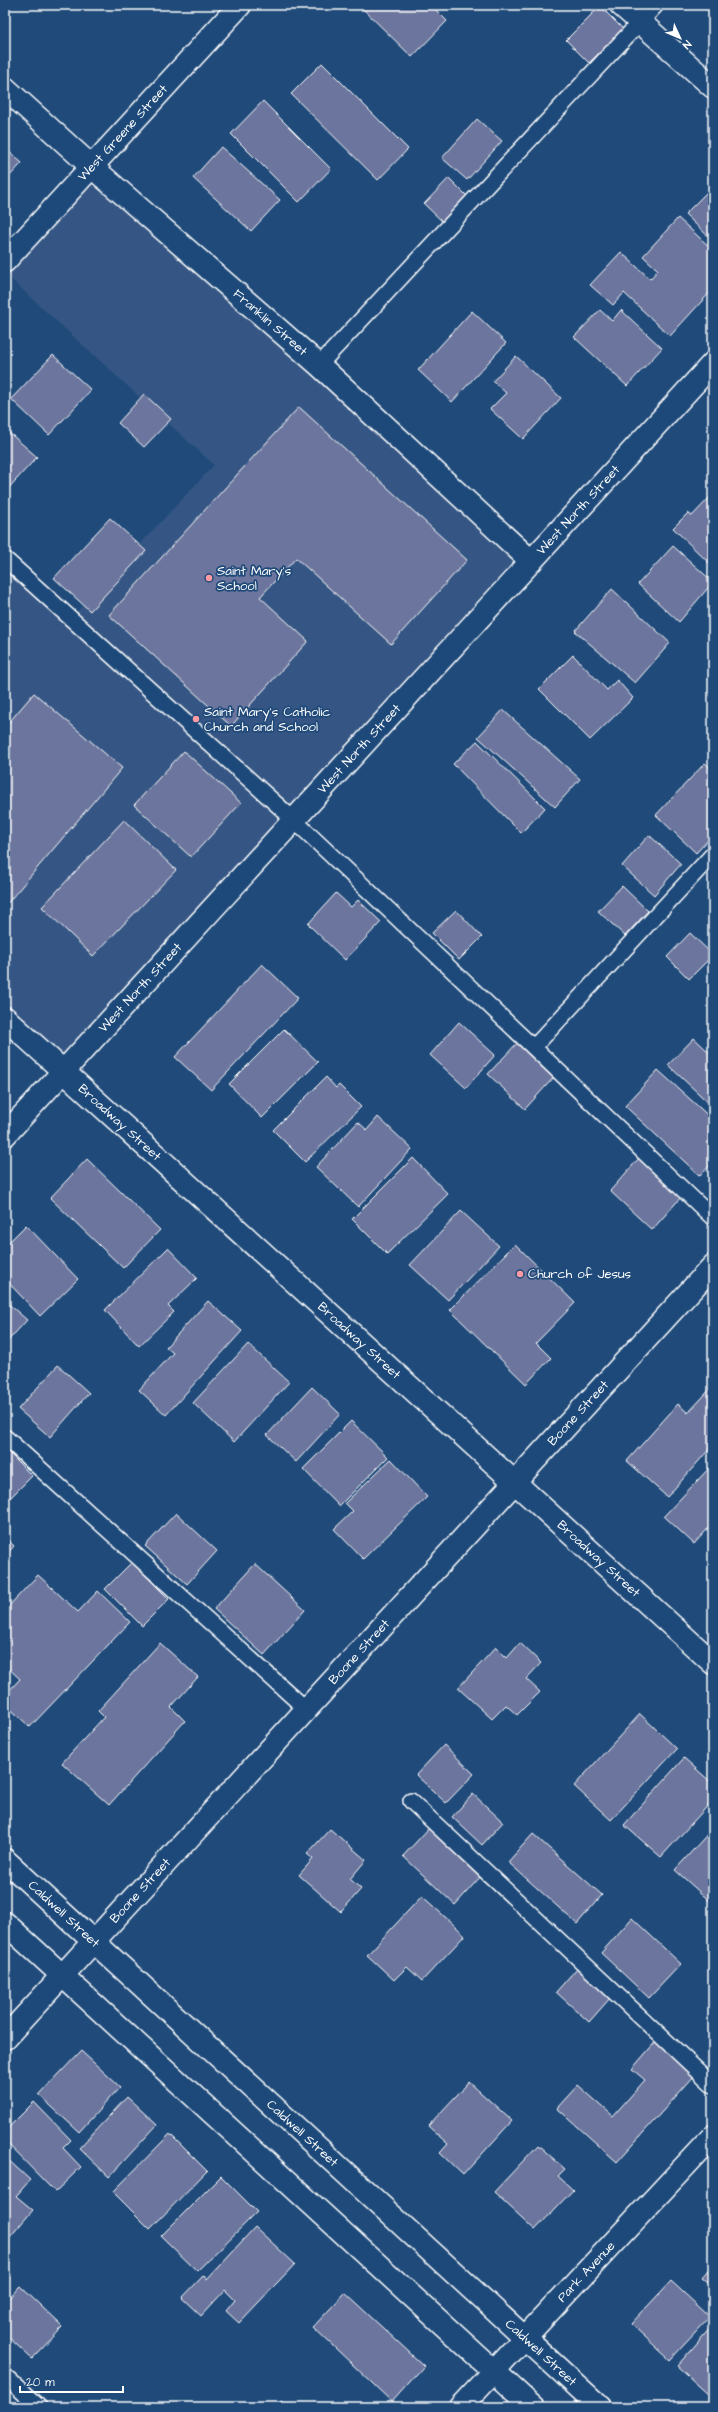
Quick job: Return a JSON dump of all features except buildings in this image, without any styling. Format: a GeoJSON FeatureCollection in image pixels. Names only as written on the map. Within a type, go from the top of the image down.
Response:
{"type":"FeatureCollection","features":[{"type":"Feature","properties":{"kind":"street","name":"West Greene Street"},"geometry":{"type":"LineString","coordinates":[[5,261],[240,5]]}},
{"type":"Feature","properties":{"kind":"street"},"geometry":{"type":"LineString","coordinates":[[621,5],[713,87]]}},
{"type":"Feature","properties":{"kind":"street","name":"Franklin Street"},"geometry":{"type":"LineString","coordinates":[[5,88],[319,365],[531,561]]}},
{"type":"Feature","properties":{"kind":"street","name":"West North Street"},"geometry":{"type":"LineString","coordinates":[[5,1135],[713,363]]}},
{"type":"Feature","properties":{"kind":"street","name":"Broadway Street"},"geometry":{"type":"LineString","coordinates":[[5,1018],[713,1663]]}},
{"type":"Feature","properties":{"kind":"street","name":"Boone Street"},"geometry":{"type":"LineString","coordinates":[[5,2038],[713,1266]]}},
{"type":"Feature","properties":{"kind":"street","name":"Caldwell Street"},"geometry":{"type":"LineString","coordinates":[[5,1860],[600,2407]]}},
{"type":"Feature","properties":{"kind":"street"},"geometry":{"type":"LineString","coordinates":[[5,1923],[533,2407]]}},
{"type":"Feature","properties":{"kind":"street","name":"Park Avenue"},"geometry":{"type":"LineString","coordinates":[[460,2407],[713,2136]]}},
{"type":"Feature","properties":{"kind":"lane"},"geometry":{"type":"LineString","coordinates":[[319,365],[656,5]]}},
{"type":"Feature","properties":{"kind":"lane"},"geometry":{"type":"LineString","coordinates":[[5,559],[294,820],[713,1218]]}},
{"type":"Feature","properties":{"kind":"lane"},"geometry":{"type":"LineString","coordinates":[[534,1047],[713,854]]}},
{"type":"Feature","properties":{"kind":"lane"},"geometry":{"type":"LineString","coordinates":[[5,1437],[306,1709]]}},
{"type":"Feature","properties":{"kind":"lane"},"geometry":{"type":"LineString","coordinates":[[411,1801],[713,2085]]}},
{"type":"Feature","properties":{"kind":"lane"},"geometry":{"type":"LineString","coordinates":[[5,2376],[39,2407]]}},
{"type":"Feature","properties":{"kind":"shaded area","name":"Saint Mary’s Catholic Church and School"},"geometry":{"type":"Polygon","coordinates":[[[92,167],[531,561],[63,1071],[5,1018],[5,559],[71,618],[214,465],[5,274],[5,261],[92,167]]]}},
{"type":"Feature","properties":{"kind":"place","name":"Saint Mary’s School"},"geometry":{"type":"Point","coordinates":[209,578]}},
{"type":"Feature","properties":{"kind":"place","name":"Saint Mary’s Catholic Church and School"},"geometry":{"type":"Point","coordinates":[196,719]}},
{"type":"Feature","properties":{"kind":"place","name":"Church of Jesus"},"geometry":{"type":"Point","coordinates":[520,1274]}}]}
